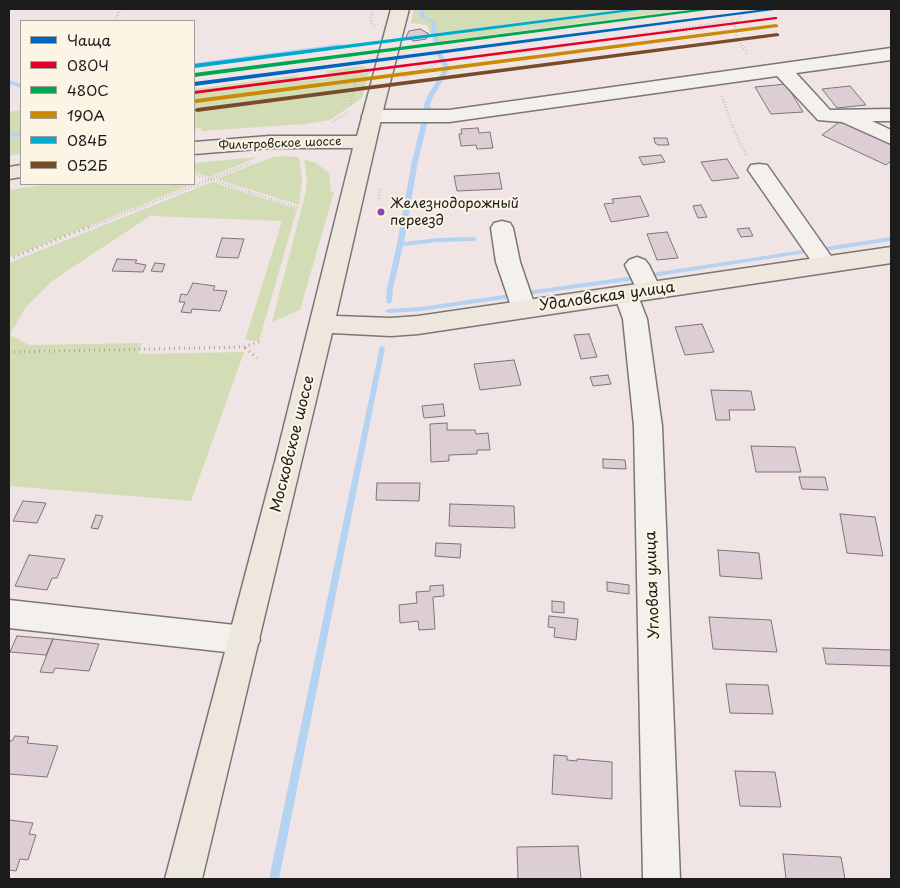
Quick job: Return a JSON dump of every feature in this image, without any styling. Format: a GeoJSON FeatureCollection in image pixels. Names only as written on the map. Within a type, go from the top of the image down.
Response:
{"type":"FeatureCollection","features":[{"type":"Feature","properties":{"kind":"main road","name":"Московское шоссе"},"geometry":{"type":"LineString","coordinates":[[183,879],[400,9]]}},
{"type":"Feature","properties":{"kind":"main road","name":"Фильтровское шоссе"},"geometry":{"type":"LineString","coordinates":[[195,148],[268,142],[366,142]]}},
{"type":"Feature","properties":{"kind":"main road","name":"Удаловская улица"},"geometry":{"type":"LineString","coordinates":[[322,324],[391,327],[891,255]]}},
{"type":"Feature","properties":{"kind":"street"},"geometry":{"type":"LineString","coordinates":[[372,116],[449,116],[891,54]]}},
{"type":"Feature","properties":{"kind":"street"},"geometry":{"type":"LineString","coordinates":[[781,69],[825,120],[891,138]]}},
{"type":"Feature","properties":{"kind":"street"},"geometry":{"type":"LineString","coordinates":[[825,120],[891,115]]}},
{"type":"Feature","properties":{"kind":"street"},"geometry":{"type":"LineString","coordinates":[[759,170],[826,264]]}},
{"type":"Feature","properties":{"kind":"street"},"geometry":{"type":"LineString","coordinates":[[502,228],[508,262],[524,309]]}},
{"type":"Feature","properties":{"kind":"street","name":"Угловая улица"},"geometry":{"type":"LineString","coordinates":[[637,265],[638,292],[635,319],[648,426],[662,879]]}},
{"type":"Feature","properties":{"kind":"street"},"geometry":{"type":"LineString","coordinates":[[9,614],[244,640]]}},
{"type":"Feature","properties":{"kind":"path"},"geometry":{"type":"LineString","coordinates":[[746,9],[736,20],[735,35],[746,51],[748,74]]}},
{"type":"Feature","properties":{"kind":"path"},"geometry":{"type":"LineString","coordinates":[[403,77],[429,68],[438,62],[451,59],[533,51],[736,20]]}},
{"type":"Feature","properties":{"kind":"path"},"geometry":{"type":"LineString","coordinates":[[722,78],[721,94],[729,111],[733,128],[753,168],[759,170]]}},
{"type":"Feature","properties":{"kind":"path"},"geometry":{"type":"LineString","coordinates":[[9,259],[254,161]]}},
{"type":"Feature","properties":{"kind":"path"},"geometry":{"type":"LineString","coordinates":[[195,174],[299,208]]}},
{"type":"Feature","properties":{"kind":"path"},"geometry":{"type":"LineString","coordinates":[[9,352],[244,347],[261,341]]}},
{"type":"Feature","properties":{"kind":"path"},"geometry":{"type":"LineString","coordinates":[[244,347],[257,358]]}},
{"type":"Feature","properties":{"kind":"green space"},"geometry":{"type":"Polygon","coordinates":[[[414,9],[691,9],[434,42],[427,25],[411,23],[414,9]]]}},
{"type":"Feature","properties":{"kind":"green space"},"geometry":{"type":"Polygon","coordinates":[[[361,66],[370,69],[362,98],[330,120],[306,124],[201,131],[201,128],[195,129],[195,89],[298,75],[300,81],[328,78],[326,71],[361,66]]]}},
{"type":"Feature","properties":{"kind":"green space"},"geometry":{"type":"Polygon","coordinates":[[[20,110],[20,134],[9,135],[9,112],[20,110]]]}},
{"type":"Feature","properties":{"kind":"green space"},"geometry":{"type":"Polygon","coordinates":[[[20,135],[20,154],[9,156],[9,137],[20,135]]]}},
{"type":"Feature","properties":{"kind":"green space"},"geometry":{"type":"Polygon","coordinates":[[[258,157],[210,177],[195,172],[195,163],[258,157]]]}},
{"type":"Feature","properties":{"kind":"green space"},"geometry":{"type":"Polygon","coordinates":[[[273,157],[299,157],[302,180],[299,205],[216,179],[273,157]]]}},
{"type":"Feature","properties":{"kind":"green space"},"geometry":{"type":"Polygon","coordinates":[[[304,159],[316,163],[329,173],[331,192],[334,192],[300,310],[272,322],[305,195],[307,181],[304,159]]]}},
{"type":"Feature","properties":{"kind":"green space"},"geometry":{"type":"Polygon","coordinates":[[[212,182],[297,209],[259,341],[245,340],[282,221],[150,216],[52,281],[25,308],[10,335],[29,345],[142,343],[138,354],[244,352],[191,501],[9,486],[9,263],[212,182]]]}},
{"type":"Feature","properties":{"kind":"green space"},"geometry":{"type":"Polygon","coordinates":[[[42,185],[191,185],[9,258],[9,190],[42,185]]]}},
{"type":"Feature","properties":{"kind":"building"},"geometry":{"type":"Polygon","coordinates":[[[420,29],[429,34],[426,39],[414,41],[406,37],[409,31],[420,29]]]}},
{"type":"Feature","properties":{"kind":"building"},"geometry":{"type":"Polygon","coordinates":[[[786,84],[803,112],[771,114],[755,87],[786,84]]]}},
{"type":"Feature","properties":{"kind":"building"},"geometry":{"type":"Polygon","coordinates":[[[850,86],[866,105],[837,108],[822,89],[850,86]]]}},
{"type":"Feature","properties":{"kind":"building"},"geometry":{"type":"Polygon","coordinates":[[[842,120],[891,142],[891,161],[886,165],[822,135],[842,120]]]}},
{"type":"Feature","properties":{"kind":"building"},"geometry":{"type":"Polygon","coordinates":[[[478,128],[479,133],[490,132],[493,148],[477,149],[476,145],[461,146],[459,134],[462,134],[461,129],[478,128]]]}},
{"type":"Feature","properties":{"kind":"building"},"geometry":{"type":"Polygon","coordinates":[[[654,138],[667,138],[669,145],[658,145],[655,143],[654,138]]]}},
{"type":"Feature","properties":{"kind":"building"},"geometry":{"type":"Polygon","coordinates":[[[661,155],[665,162],[643,165],[639,157],[661,155]]]}},
{"type":"Feature","properties":{"kind":"building"},"geometry":{"type":"Polygon","coordinates":[[[727,159],[739,178],[712,181],[701,162],[727,159]]]}},
{"type":"Feature","properties":{"kind":"building"},"geometry":{"type":"Polygon","coordinates":[[[499,173],[502,189],[457,191],[454,176],[499,173]]]}},
{"type":"Feature","properties":{"kind":"building"},"geometry":{"type":"Polygon","coordinates":[[[640,196],[649,216],[611,222],[604,204],[614,203],[612,199],[640,196]]]}},
{"type":"Feature","properties":{"kind":"building"},"geometry":{"type":"Polygon","coordinates":[[[701,205],[707,217],[698,218],[693,206],[701,205]]]}},
{"type":"Feature","properties":{"kind":"building"},"geometry":{"type":"Polygon","coordinates":[[[749,228],[753,236],[741,237],[737,229],[749,228]]]}},
{"type":"Feature","properties":{"kind":"building"},"geometry":{"type":"Polygon","coordinates":[[[667,232],[678,258],[657,260],[647,234],[667,232]]]}},
{"type":"Feature","properties":{"kind":"building"},"geometry":{"type":"Polygon","coordinates":[[[222,238],[244,239],[238,258],[216,257],[222,238]]]}},
{"type":"Feature","properties":{"kind":"building"},"geometry":{"type":"Polygon","coordinates":[[[117,259],[137,260],[135,263],[146,265],[143,272],[112,271],[117,259]]]}},
{"type":"Feature","properties":{"kind":"building"},"geometry":{"type":"Polygon","coordinates":[[[155,263],[165,264],[162,272],[151,271],[155,263]]]}},
{"type":"Feature","properties":{"kind":"building"},"geometry":{"type":"Polygon","coordinates":[[[193,283],[215,286],[213,290],[227,291],[220,311],[192,309],[191,313],[181,312],[185,302],[179,302],[181,294],[187,295],[193,283]]]}},
{"type":"Feature","properties":{"kind":"building"},"geometry":{"type":"Polygon","coordinates":[[[702,324],[714,352],[685,355],[675,327],[702,324]]]}},
{"type":"Feature","properties":{"kind":"building"},"geometry":{"type":"Polygon","coordinates":[[[589,334],[597,357],[581,359],[574,335],[589,334]]]}},
{"type":"Feature","properties":{"kind":"building"},"geometry":{"type":"Polygon","coordinates":[[[514,360],[521,385],[480,390],[474,364],[514,360]]]}},
{"type":"Feature","properties":{"kind":"building"},"geometry":{"type":"Polygon","coordinates":[[[608,375],[611,384],[593,386],[590,377],[608,375]]]}},
{"type":"Feature","properties":{"kind":"building"},"geometry":{"type":"Polygon","coordinates":[[[711,390],[751,391],[755,410],[729,410],[730,420],[716,420],[711,390]]]}},
{"type":"Feature","properties":{"kind":"building"},"geometry":{"type":"Polygon","coordinates":[[[443,404],[445,416],[424,418],[422,406],[443,404]]]}},
{"type":"Feature","properties":{"kind":"building"},"geometry":{"type":"Polygon","coordinates":[[[447,423],[447,430],[475,430],[476,434],[488,433],[490,450],[477,450],[477,454],[449,455],[449,461],[431,462],[430,424],[447,423]]]}},
{"type":"Feature","properties":{"kind":"building"},"geometry":{"type":"Polygon","coordinates":[[[751,446],[795,447],[801,472],[756,472],[751,446]]]}},
{"type":"Feature","properties":{"kind":"building"},"geometry":{"type":"Polygon","coordinates":[[[603,459],[625,460],[626,469],[603,468],[603,459]]]}},
{"type":"Feature","properties":{"kind":"building"},"geometry":{"type":"Polygon","coordinates":[[[799,477],[825,477],[828,490],[802,489],[799,477]]]}},
{"type":"Feature","properties":{"kind":"building"},"geometry":{"type":"Polygon","coordinates":[[[377,483],[420,483],[419,501],[376,500],[377,483]]]}},
{"type":"Feature","properties":{"kind":"building"},"geometry":{"type":"Polygon","coordinates":[[[23,501],[46,503],[37,523],[13,521],[23,501]]]}},
{"type":"Feature","properties":{"kind":"building"},"geometry":{"type":"Polygon","coordinates":[[[450,504],[514,506],[515,528],[449,526],[450,504]]]}},
{"type":"Feature","properties":{"kind":"building"},"geometry":{"type":"Polygon","coordinates":[[[840,514],[875,517],[883,556],[847,553],[840,514]]]}},
{"type":"Feature","properties":{"kind":"building"},"geometry":{"type":"Polygon","coordinates":[[[96,515],[103,516],[98,529],[91,528],[96,515]]]}},
{"type":"Feature","properties":{"kind":"building"},"geometry":{"type":"Polygon","coordinates":[[[436,543],[461,544],[460,558],[435,556],[436,543]]]}},
{"type":"Feature","properties":{"kind":"building"},"geometry":{"type":"Polygon","coordinates":[[[718,550],[759,553],[762,579],[720,576],[718,550]]]}},
{"type":"Feature","properties":{"kind":"building"},"geometry":{"type":"Polygon","coordinates":[[[29,555],[65,559],[57,578],[52,578],[47,590],[15,586],[29,555]]]}},
{"type":"Feature","properties":{"kind":"building"},"geometry":{"type":"Polygon","coordinates":[[[607,582],[629,585],[629,594],[607,591],[607,582]]]}},
{"type":"Feature","properties":{"kind":"building"},"geometry":{"type":"Polygon","coordinates":[[[443,585],[444,596],[433,597],[435,629],[419,630],[418,621],[400,623],[399,605],[417,603],[416,592],[430,591],[430,586],[443,585]]]}},
{"type":"Feature","properties":{"kind":"building"},"geometry":{"type":"Polygon","coordinates":[[[552,601],[564,602],[564,613],[552,612],[552,601]]]}},
{"type":"Feature","properties":{"kind":"building"},"geometry":{"type":"Polygon","coordinates":[[[549,616],[578,619],[576,640],[554,637],[555,628],[548,627],[549,616]]]}},
{"type":"Feature","properties":{"kind":"building"},"geometry":{"type":"Polygon","coordinates":[[[709,617],[771,620],[777,652],[713,649],[709,617]]]}},
{"type":"Feature","properties":{"kind":"building"},"geometry":{"type":"Polygon","coordinates":[[[17,636],[53,639],[46,655],[10,652],[17,636]]]}},
{"type":"Feature","properties":{"kind":"building"},"geometry":{"type":"Polygon","coordinates":[[[53,639],[99,644],[89,671],[55,668],[53,673],[40,672],[53,639]]]}},
{"type":"Feature","properties":{"kind":"building"},"geometry":{"type":"Polygon","coordinates":[[[823,648],[891,650],[891,666],[826,664],[823,648]]]}},
{"type":"Feature","properties":{"kind":"building"},"geometry":{"type":"Polygon","coordinates":[[[726,684],[768,685],[773,714],[730,713],[726,684]]]}},
{"type":"Feature","properties":{"kind":"building"},"geometry":{"type":"Polygon","coordinates":[[[15,736],[29,737],[27,743],[58,746],[47,777],[9,774],[9,741],[12,741],[15,736]]]}},
{"type":"Feature","properties":{"kind":"building"},"geometry":{"type":"Polygon","coordinates":[[[554,755],[567,756],[567,760],[612,762],[612,799],[552,794],[554,755]]]}},
{"type":"Feature","properties":{"kind":"building"},"geometry":{"type":"Polygon","coordinates":[[[735,771],[775,772],[781,807],[740,806],[735,771]]]}},
{"type":"Feature","properties":{"kind":"building"},"geometry":{"type":"Polygon","coordinates":[[[9,820],[33,823],[29,834],[36,835],[28,860],[20,859],[16,871],[9,870],[9,820]]]}},
{"type":"Feature","properties":{"kind":"building"},"geometry":{"type":"Polygon","coordinates":[[[578,846],[581,879],[518,879],[517,847],[578,846]]]}},
{"type":"Feature","properties":{"kind":"building"},"geometry":{"type":"Polygon","coordinates":[[[783,854],[841,857],[845,879],[786,879],[783,854]]]}},
{"type":"Feature","properties":{"kind":"waterway"},"geometry":{"type":"LineString","coordinates":[[422,9],[422,17],[433,21],[437,42]]}},
{"type":"Feature","properties":{"kind":"waterway"},"geometry":{"type":"LineString","coordinates":[[195,65],[340,46]]}},
{"type":"Feature","properties":{"kind":"waterway"},"geometry":{"type":"LineString","coordinates":[[428,113],[427,105],[430,97],[447,68],[440,55]]}},
{"type":"Feature","properties":{"kind":"waterway"},"geometry":{"type":"LineString","coordinates":[[9,82],[20,86]]}},
{"type":"Feature","properties":{"kind":"waterway"},"geometry":{"type":"LineString","coordinates":[[400,244],[415,161],[424,124],[427,120]]}},
{"type":"Feature","properties":{"kind":"waterway"},"geometry":{"type":"LineString","coordinates":[[9,135],[20,134]]}},
{"type":"Feature","properties":{"kind":"waterway"},"geometry":{"type":"LineString","coordinates":[[400,244],[474,239]]}},
{"type":"Feature","properties":{"kind":"waterway"},"geometry":{"type":"LineString","coordinates":[[825,249],[891,239]]}},
{"type":"Feature","properties":{"kind":"waterway"},"geometry":{"type":"LineString","coordinates":[[389,302],[390,288],[400,244]]}},
{"type":"Feature","properties":{"kind":"waterway"},"geometry":{"type":"LineString","coordinates":[[652,275],[810,251]]}},
{"type":"Feature","properties":{"kind":"waterway"},"geometry":{"type":"LineString","coordinates":[[527,293],[634,278]]}},
{"type":"Feature","properties":{"kind":"waterway"},"geometry":{"type":"LineString","coordinates":[[388,311],[421,309],[510,296]]}},
{"type":"Feature","properties":{"kind":"waterway"},"geometry":{"type":"LineString","coordinates":[[274,879],[382,348]]}},
{"type":"Feature","properties":{"kind":"transit line","name":"084Б"},"geometry":{"type":"LineString","coordinates":[[195,66],[639,9]]}},
{"type":"Feature","properties":{"kind":"transit line","name":"480С"},"geometry":{"type":"LineString","coordinates":[[195,75],[708,9]]}},
{"type":"Feature","properties":{"kind":"transit line","name":"Чаща"},"geometry":{"type":"LineString","coordinates":[[195,84],[774,9]]}},
{"type":"Feature","properties":{"kind":"transit line","name":"080Ч"},"geometry":{"type":"LineString","coordinates":[[195,93],[775,18]]}},
{"type":"Feature","properties":{"kind":"transit line","name":"190А"},"geometry":{"type":"LineString","coordinates":[[196,101],[776,26]]}},
{"type":"Feature","properties":{"kind":"transit line","name":"052Б"},"geometry":{"type":"LineString","coordinates":[[197,110],[777,35]]}},
{"type":"Feature","properties":{"kind":"place","name":"Железнодорожный переезд"},"geometry":{"type":"Point","coordinates":[381,212]}}]}
